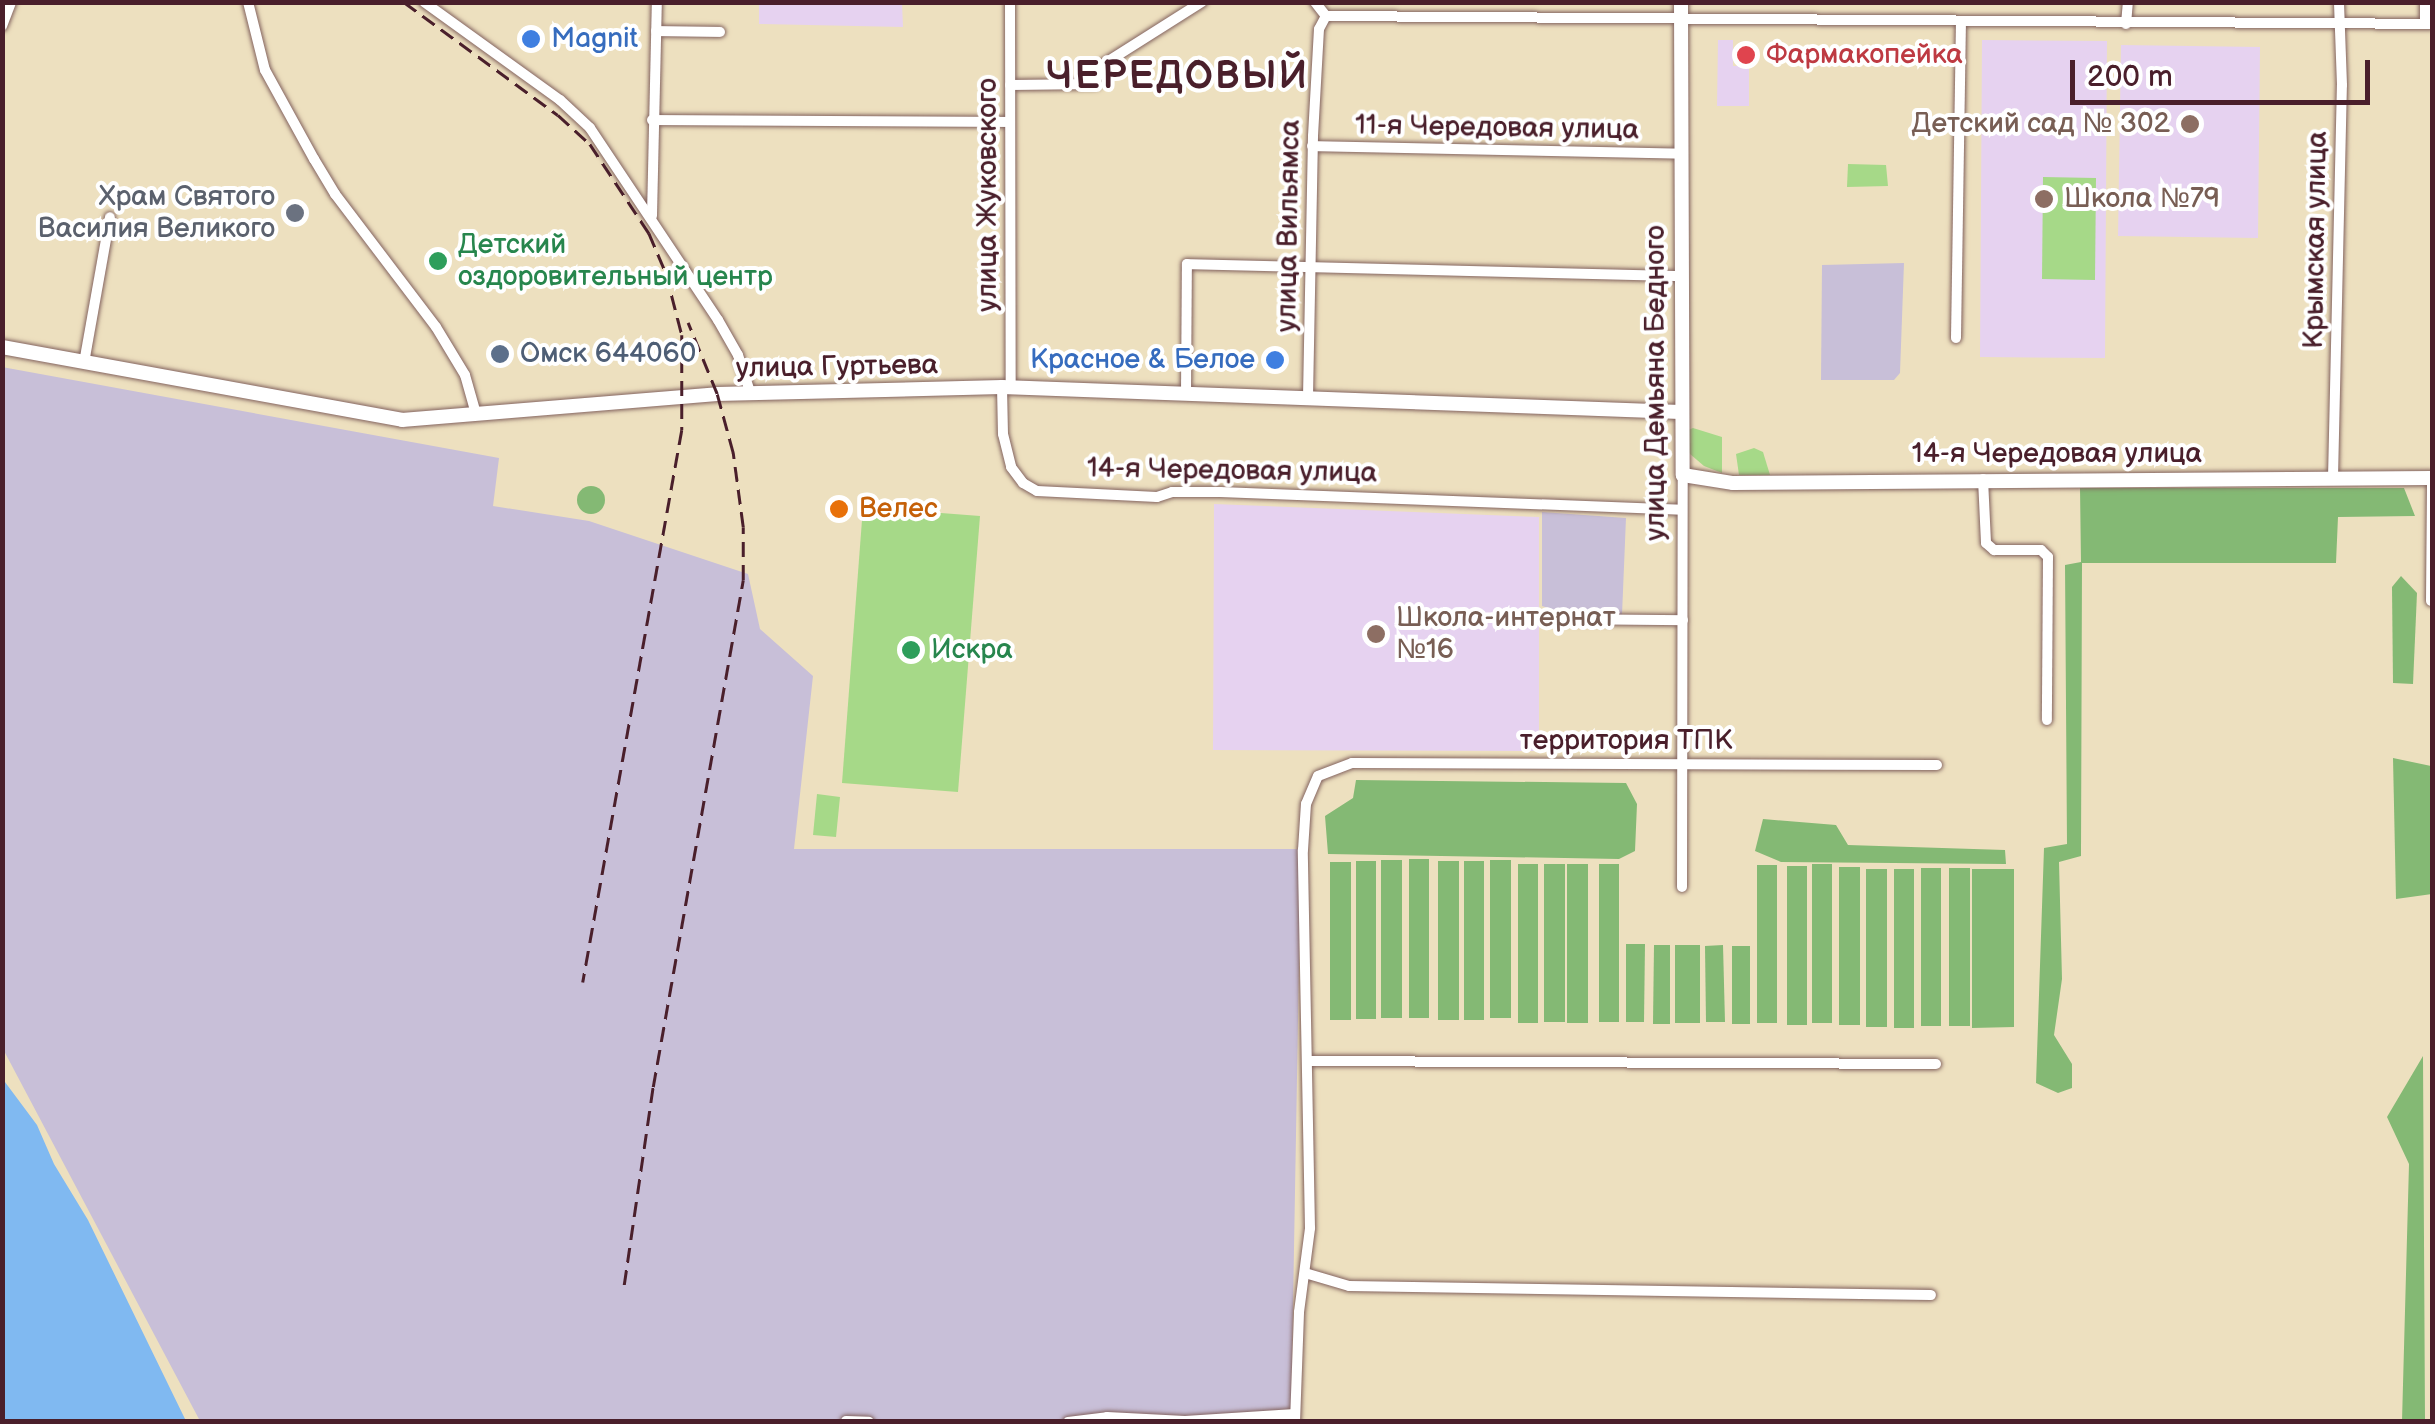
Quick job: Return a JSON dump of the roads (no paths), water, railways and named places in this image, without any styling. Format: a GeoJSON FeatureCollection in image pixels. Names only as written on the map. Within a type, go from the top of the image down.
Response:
{"type":"FeatureCollection","features":[{"type":"Feature","properties":{"kind":"main road","name":"улица Демьяна Бедного"},"geometry":{"type":"LineString","coordinates":[[1680,2],[1683,475]]}},
{"type":"Feature","properties":{"kind":"main road","name":"улица Гуртьева"},"geometry":{"type":"LineString","coordinates":[[2,348],[370,418],[750,393],[1007,387],[1681,412]]}},
{"type":"Feature","properties":{"kind":"main road","name":"14-я Чередовая улица"},"geometry":{"type":"LineString","coordinates":[[1683,475],[1733,483],[1983,478],[2432,478]]}},
{"type":"Feature","properties":{"kind":"street"},"geometry":{"type":"LineString","coordinates":[[2,26],[11,2]]}},
{"type":"Feature","properties":{"kind":"street"},"geometry":{"type":"LineString","coordinates":[[248,2],[265,70],[335,194],[408,287],[446,344],[465,376],[476,414]]}},
{"type":"Feature","properties":{"kind":"street"},"geometry":{"type":"LineString","coordinates":[[424,2],[575,113],[608,149],[738,355],[750,393]]}},
{"type":"Feature","properties":{"kind":"street"},"geometry":{"type":"LineString","coordinates":[[652,216],[657,2]]}},
{"type":"Feature","properties":{"kind":"street","name":"улица Жуковского"},"geometry":{"type":"LineString","coordinates":[[1010,2],[1004,434],[1011,467],[1023,483]]}},
{"type":"Feature","properties":{"kind":"street"},"geometry":{"type":"LineString","coordinates":[[1010,85],[1096,84],[1100,67],[1202,2]]}},
{"type":"Feature","properties":{"kind":"street"},"geometry":{"type":"LineString","coordinates":[[1315,2],[1326,16],[2429,24],[2425,2]]}},
{"type":"Feature","properties":{"kind":"street"},"geometry":{"type":"LineString","coordinates":[[1607,2],[1607,19]]}},
{"type":"Feature","properties":{"kind":"street"},"geometry":{"type":"LineString","coordinates":[[2126,24],[2128,2]]}},
{"type":"Feature","properties":{"kind":"street","name":"Крымская улица"},"geometry":{"type":"LineString","coordinates":[[2332,478],[2342,85],[2339,2]]}},
{"type":"Feature","properties":{"kind":"street","name":"улица Вильямса"},"geometry":{"type":"LineString","coordinates":[[1308,397],[1312,146],[1319,28],[1326,16]]}},
{"type":"Feature","properties":{"kind":"street"},"geometry":{"type":"LineString","coordinates":[[1956,338],[1961,23]]}},
{"type":"Feature","properties":{"kind":"street"},"geometry":{"type":"LineString","coordinates":[[656,31],[720,32]]}},
{"type":"Feature","properties":{"kind":"street"},"geometry":{"type":"LineString","coordinates":[[652,120],[1010,122]]}},
{"type":"Feature","properties":{"kind":"street","name":"11-я Чередовая улица"},"geometry":{"type":"LineString","coordinates":[[1312,146],[1680,154]]}},
{"type":"Feature","properties":{"kind":"street"},"geometry":{"type":"LineString","coordinates":[[84,363],[110,217]]}},
{"type":"Feature","properties":{"kind":"street"},"geometry":{"type":"LineString","coordinates":[[1186,393],[1187,264],[1680,276]]}},
{"type":"Feature","properties":{"kind":"street","name":"улица Демьяна Бедного"},"geometry":{"type":"LineString","coordinates":[[1682,886],[1683,475]]}},
{"type":"Feature","properties":{"kind":"street"},"geometry":{"type":"LineString","coordinates":[[1983,478],[1986,543],[1994,550],[2042,550],[2048,557],[2047,720]]}},
{"type":"Feature","properties":{"kind":"street"},"geometry":{"type":"LineString","coordinates":[[2431,602],[2432,478]]}},
{"type":"Feature","properties":{"kind":"street","name":"14-я Чередовая улица"},"geometry":{"type":"LineString","coordinates":[[1023,483],[1037,491],[1156,498],[1172,492],[1220,492],[1682,510]]}},
{"type":"Feature","properties":{"kind":"street"},"geometry":{"type":"LineString","coordinates":[[1560,619],[1683,620]]}},
{"type":"Feature","properties":{"kind":"street","name":"территория ТПК"},"geometry":{"type":"LineString","coordinates":[[1308,1061],[1304,850],[1306,804],[1318,776],[1352,764],[1937,765]]}},
{"type":"Feature","properties":{"kind":"street"},"geometry":{"type":"LineString","coordinates":[[1068,1422],[1107,1417],[1201,1421],[1295,1418],[1310,1228],[1308,1061],[1936,1064]]}},
{"type":"Feature","properties":{"kind":"street"},"geometry":{"type":"LineString","coordinates":[[1305,1273],[1349,1286],[1931,1294]]}},
{"type":"Feature","properties":{"kind":"street"},"geometry":{"type":"LineString","coordinates":[[846,1420],[870,1422]]}},
{"type":"Feature","properties":{"kind":"water"},"geometry":{"type":"Polygon","coordinates":[[[2,1078],[37,1125],[54,1164],[88,1220],[186,1421],[3,1421],[2,1078]]]}},
{"type":"Feature","properties":{"kind":"railway"},"geometry":{"type":"LineString","coordinates":[[404,2],[558,115],[590,144],[649,233],[666,273],[682,335],[682,430],[583,982]]}},
{"type":"Feature","properties":{"kind":"railway"},"geometry":{"type":"LineString","coordinates":[[624,1285],[653,1087],[743,580],[743,527],[733,453],[717,394],[688,323]]}},
{"type":"Feature","properties":{"kind":"place","name":"Magnit"},"geometry":{"type":"Point","coordinates":[531,39]}},
{"type":"Feature","properties":{"kind":"place","name":"Фармакопейка"},"geometry":{"type":"Point","coordinates":[1746,55]}},
{"type":"Feature","properties":{"kind":"place","name":"Детский сад № 302"},"geometry":{"type":"Point","coordinates":[2190,124]}},
{"type":"Feature","properties":{"kind":"place","name":"Школа №79"},"geometry":{"type":"Point","coordinates":[2044,199]}},
{"type":"Feature","properties":{"kind":"place","name":"Храм Святого Василия Великого"},"geometry":{"type":"Point","coordinates":[295,213]}},
{"type":"Feature","properties":{"kind":"place","name":"Детский оздоровительный центр"},"geometry":{"type":"Point","coordinates":[438,261]}},
{"type":"Feature","properties":{"kind":"place","name":"Омск 644060"},"geometry":{"type":"Point","coordinates":[500,354]}},
{"type":"Feature","properties":{"kind":"place","name":"Красное & Белое"},"geometry":{"type":"Point","coordinates":[1275,360]}},
{"type":"Feature","properties":{"kind":"place","name":"Велес"},"geometry":{"type":"Point","coordinates":[839,509]}},
{"type":"Feature","properties":{"kind":"place","name":"Школа-интернат №16"},"geometry":{"type":"Point","coordinates":[1376,634]}},
{"type":"Feature","properties":{"kind":"place","name":"Искра"},"geometry":{"type":"Point","coordinates":[911,650]}},
{"type":"Feature","properties":{"kind":"district","name":"ЧЕРЕДОВЫЙ"},"geometry":{"type":"Point","coordinates":[1178,77]}}]}
